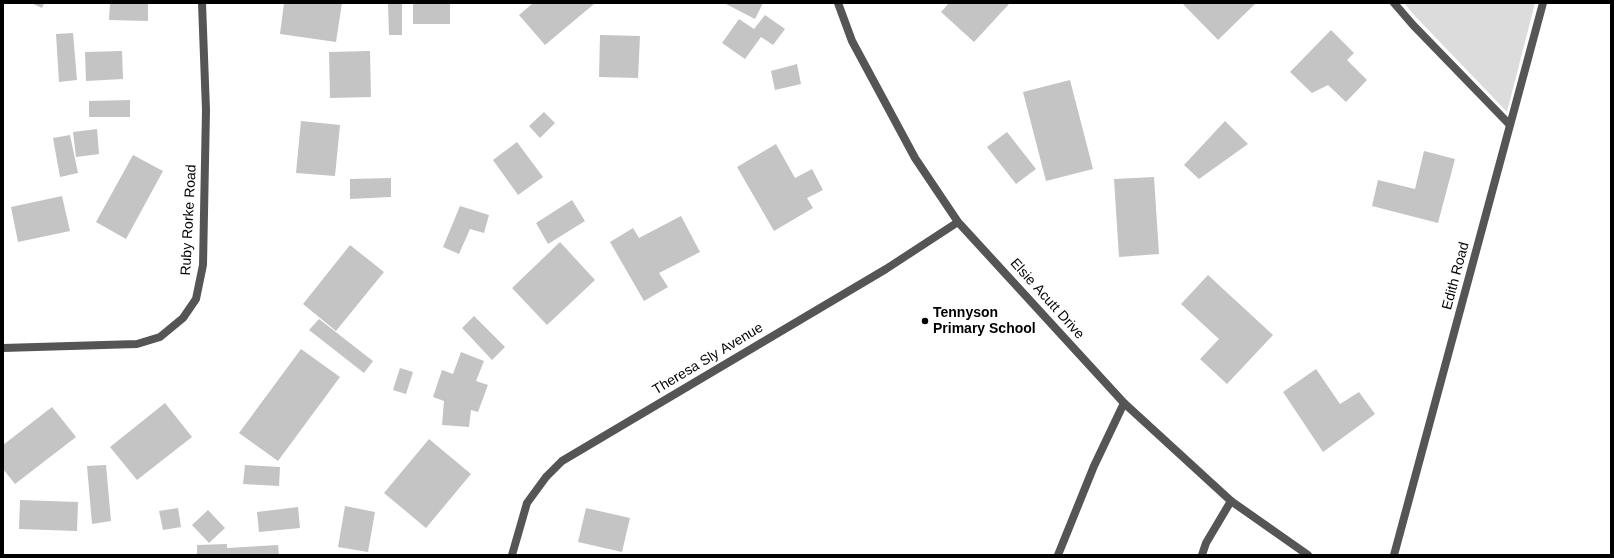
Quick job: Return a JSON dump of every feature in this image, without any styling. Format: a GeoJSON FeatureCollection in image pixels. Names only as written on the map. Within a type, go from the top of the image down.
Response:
{"type":"FeatureCollection","features":[{"type":"Feature","properties":{"kind":"street","name":"Ruby Rorke Road"},"geometry":{"type":"LineString","coordinates":[[3,348],[138,344],[160,336],[182,318],[196,299],[203,265],[206,110],[202,3]]}},
{"type":"Feature","properties":{"kind":"street","name":"Elsie Acutt Drive"},"geometry":{"type":"LineString","coordinates":[[838,3],[852,41],[915,158],[958,222],[1124,403],[1231,501],[1308,555]]}},
{"type":"Feature","properties":{"kind":"street"},"geometry":{"type":"LineString","coordinates":[[1394,3],[1413,25],[1510,125]]}},
{"type":"Feature","properties":{"kind":"street","name":"Edith Road"},"geometry":{"type":"LineString","coordinates":[[1394,555],[1543,3]]}},
{"type":"Feature","properties":{"kind":"street","name":"Theresa Sly Avenue"},"geometry":{"type":"LineString","coordinates":[[512,555],[527,503],[546,477],[562,461],[886,269],[958,222]]}},
{"type":"Feature","properties":{"kind":"street"},"geometry":{"type":"LineString","coordinates":[[1058,555],[1094,466],[1124,403]]}},
{"type":"Feature","properties":{"kind":"street"},"geometry":{"type":"LineString","coordinates":[[1202,555],[1206,543],[1231,501]]}},
{"type":"Feature","properties":{"kind":"shaded area"},"geometry":{"type":"Polygon","coordinates":[[[1404,3],[1535,3],[1507,112],[1414,15],[1404,3]]]}},
{"type":"Feature","properties":{"kind":"building"},"geometry":{"type":"Polygon","coordinates":[[[31,3],[44,3],[42,8],[31,3]]]}},
{"type":"Feature","properties":{"kind":"building"},"geometry":{"type":"Polygon","coordinates":[[[110,3],[148,3],[148,21],[109,20],[110,3]]]}},
{"type":"Feature","properties":{"kind":"building"},"geometry":{"type":"Polygon","coordinates":[[[284,3],[342,3],[336,42],[280,34],[284,3]]]}},
{"type":"Feature","properties":{"kind":"building"},"geometry":{"type":"Polygon","coordinates":[[[388,3],[402,3],[402,35],[389,35],[388,3]]]}},
{"type":"Feature","properties":{"kind":"building"},"geometry":{"type":"Polygon","coordinates":[[[413,3],[450,3],[450,24],[413,24],[413,3]]]}},
{"type":"Feature","properties":{"kind":"building"},"geometry":{"type":"Polygon","coordinates":[[[533,3],[594,4],[545,45],[519,15],[533,3]]]}},
{"type":"Feature","properties":{"kind":"building"},"geometry":{"type":"Polygon","coordinates":[[[724,3],[763,3],[755,19],[724,3]]]}},
{"type":"Feature","properties":{"kind":"building"},"geometry":{"type":"Polygon","coordinates":[[[949,3],[1010,3],[974,42],[941,12],[949,3]]]}},
{"type":"Feature","properties":{"kind":"building"},"geometry":{"type":"Polygon","coordinates":[[[1182,3],[1256,3],[1218,40],[1182,3]]]}},
{"type":"Feature","properties":{"kind":"building"},"geometry":{"type":"Polygon","coordinates":[[[765,15],[785,29],[773,45],[761,37],[745,59],[722,43],[739,19],[754,29],[765,15]]]}},
{"type":"Feature","properties":{"kind":"building"},"geometry":{"type":"Polygon","coordinates":[[[1331,30],[1354,53],[1347,60],[1367,80],[1346,102],[1328,85],[1312,93],[1290,72],[1331,30]]]}},
{"type":"Feature","properties":{"kind":"building"},"geometry":{"type":"Polygon","coordinates":[[[73,33],[77,80],[59,82],[56,34],[73,33]]]}},
{"type":"Feature","properties":{"kind":"building"},"geometry":{"type":"Polygon","coordinates":[[[600,35],[640,36],[638,78],[599,77],[600,35]]]}},
{"type":"Feature","properties":{"kind":"building"},"geometry":{"type":"Polygon","coordinates":[[[122,51],[123,79],[86,81],[85,52],[122,51]]]}},
{"type":"Feature","properties":{"kind":"building"},"geometry":{"type":"Polygon","coordinates":[[[370,51],[371,97],[330,98],[329,52],[370,51]]]}},
{"type":"Feature","properties":{"kind":"building"},"geometry":{"type":"Polygon","coordinates":[[[797,64],[801,84],[775,90],[771,71],[797,64]]]}},
{"type":"Feature","properties":{"kind":"building"},"geometry":{"type":"Polygon","coordinates":[[[1070,80],[1093,169],[1046,181],[1023,92],[1070,80]]]}},
{"type":"Feature","properties":{"kind":"building"},"geometry":{"type":"Polygon","coordinates":[[[130,100],[130,117],[89,117],[89,101],[130,100]]]}},
{"type":"Feature","properties":{"kind":"building"},"geometry":{"type":"Polygon","coordinates":[[[544,112],[555,123],[540,138],[529,126],[544,112]]]}},
{"type":"Feature","properties":{"kind":"building"},"geometry":{"type":"Polygon","coordinates":[[[301,121],[340,125],[335,176],[296,173],[301,121]]]}},
{"type":"Feature","properties":{"kind":"building"},"geometry":{"type":"Polygon","coordinates":[[[1225,121],[1248,144],[1199,179],[1184,165],[1225,121]]]}},
{"type":"Feature","properties":{"kind":"building"},"geometry":{"type":"Polygon","coordinates":[[[97,129],[99,154],[76,157],[73,132],[97,129]]]}},
{"type":"Feature","properties":{"kind":"building"},"geometry":{"type":"Polygon","coordinates":[[[1007,132],[1036,169],[1016,184],[987,147],[1007,132]]]}},
{"type":"Feature","properties":{"kind":"building"},"geometry":{"type":"Polygon","coordinates":[[[70,135],[78,173],[60,177],[53,138],[70,135]]]}},
{"type":"Feature","properties":{"kind":"building"},"geometry":{"type":"Polygon","coordinates":[[[517,142],[543,177],[518,195],[493,160],[517,142]]]}},
{"type":"Feature","properties":{"kind":"building"},"geometry":{"type":"Polygon","coordinates":[[[776,144],[795,178],[812,169],[823,190],[807,198],[813,208],[774,231],[737,167],[776,144]]]}},
{"type":"Feature","properties":{"kind":"building"},"geometry":{"type":"Polygon","coordinates":[[[1424,151],[1455,159],[1438,223],[1372,206],[1378,180],[1415,189],[1424,151]]]}},
{"type":"Feature","properties":{"kind":"building"},"geometry":{"type":"Polygon","coordinates":[[[133,155],[163,171],[126,239],[96,222],[133,155]]]}},
{"type":"Feature","properties":{"kind":"building"},"geometry":{"type":"Polygon","coordinates":[[[1154,177],[1159,254],[1119,257],[1114,179],[1154,177]]]}},
{"type":"Feature","properties":{"kind":"building"},"geometry":{"type":"Polygon","coordinates":[[[391,178],[391,197],[350,199],[350,179],[391,178]]]}},
{"type":"Feature","properties":{"kind":"building"},"geometry":{"type":"Polygon","coordinates":[[[62,196],[70,231],[18,242],[11,207],[62,196]]]}},
{"type":"Feature","properties":{"kind":"building"},"geometry":{"type":"Polygon","coordinates":[[[572,200],[585,221],[548,244],[536,223],[572,200]]]}},
{"type":"Feature","properties":{"kind":"building"},"geometry":{"type":"Polygon","coordinates":[[[460,206],[489,215],[484,233],[470,229],[459,254],[443,247],[460,206]]]}},
{"type":"Feature","properties":{"kind":"building"},"geometry":{"type":"Polygon","coordinates":[[[681,216],[700,252],[659,273],[668,287],[644,301],[610,242],[633,228],[639,238],[681,216]]]}},
{"type":"Feature","properties":{"kind":"building"},"geometry":{"type":"Polygon","coordinates":[[[560,242],[595,280],[547,325],[512,288],[560,242]]]}},
{"type":"Feature","properties":{"kind":"building"},"geometry":{"type":"Polygon","coordinates":[[[350,245],[384,272],[336,331],[303,304],[350,245]]]}},
{"type":"Feature","properties":{"kind":"building"},"geometry":{"type":"Polygon","coordinates":[[[1208,275],[1273,335],[1227,384],[1200,359],[1219,339],[1181,304],[1208,275]]]}},
{"type":"Feature","properties":{"kind":"building"},"geometry":{"type":"Polygon","coordinates":[[[474,316],[505,347],[492,360],[462,328],[474,316]]]}},
{"type":"Feature","properties":{"kind":"building"},"geometry":{"type":"Polygon","coordinates":[[[319,319],[373,361],[364,373],[309,330],[319,319]]]}},
{"type":"Feature","properties":{"kind":"building"},"geometry":{"type":"Polygon","coordinates":[[[301,349],[340,377],[278,461],[239,433],[301,349]]]}},
{"type":"Feature","properties":{"kind":"building"},"geometry":{"type":"Polygon","coordinates":[[[461,352],[484,361],[476,381],[488,385],[478,412],[471,410],[469,427],[442,425],[444,401],[433,397],[442,370],[453,374],[461,352]]]}},
{"type":"Feature","properties":{"kind":"building"},"geometry":{"type":"Polygon","coordinates":[[[400,368],[413,372],[406,394],[393,390],[400,368]]]}},
{"type":"Feature","properties":{"kind":"building"},"geometry":{"type":"Polygon","coordinates":[[[1316,369],[1340,404],[1359,392],[1375,414],[1323,452],[1283,392],[1316,369]]]}},
{"type":"Feature","properties":{"kind":"building"},"geometry":{"type":"Polygon","coordinates":[[[165,403],[192,437],[137,480],[110,447],[165,403]]]}},
{"type":"Feature","properties":{"kind":"building"},"geometry":{"type":"Polygon","coordinates":[[[52,407],[76,437],[15,484],[3,469],[3,445],[52,407]]]}},
{"type":"Feature","properties":{"kind":"building"},"geometry":{"type":"Polygon","coordinates":[[[429,439],[471,474],[426,528],[384,493],[429,439]]]}},
{"type":"Feature","properties":{"kind":"building"},"geometry":{"type":"Polygon","coordinates":[[[106,465],[111,521],[92,524],[87,466],[106,465]]]}},
{"type":"Feature","properties":{"kind":"building"},"geometry":{"type":"Polygon","coordinates":[[[245,465],[280,467],[279,486],[243,484],[245,465]]]}},
{"type":"Feature","properties":{"kind":"building"},"geometry":{"type":"Polygon","coordinates":[[[20,500],[78,502],[77,531],[19,529],[20,500]]]}},
{"type":"Feature","properties":{"kind":"building"},"geometry":{"type":"Polygon","coordinates":[[[345,506],[375,512],[368,552],[338,547],[345,506]]]}},
{"type":"Feature","properties":{"kind":"building"},"geometry":{"type":"Polygon","coordinates":[[[298,507],[300,528],[259,532],[257,512],[298,507]]]}},
{"type":"Feature","properties":{"kind":"building"},"geometry":{"type":"Polygon","coordinates":[[[178,508],[181,527],[163,530],[159,511],[178,508]]]}},
{"type":"Feature","properties":{"kind":"building"},"geometry":{"type":"Polygon","coordinates":[[[586,508],[630,518],[622,552],[578,542],[586,508]]]}},
{"type":"Feature","properties":{"kind":"building"},"geometry":{"type":"Polygon","coordinates":[[[208,510],[225,528],[209,543],[192,525],[208,510]]]}},
{"type":"Feature","properties":{"kind":"building"},"geometry":{"type":"Polygon","coordinates":[[[227,544],[227,548],[278,545],[279,555],[197,555],[197,545],[227,544]]]}},
{"type":"Feature","properties":{"kind":"place","name":"Tennyson Primary School"},"geometry":{"type":"Point","coordinates":[925,321]}}]}
